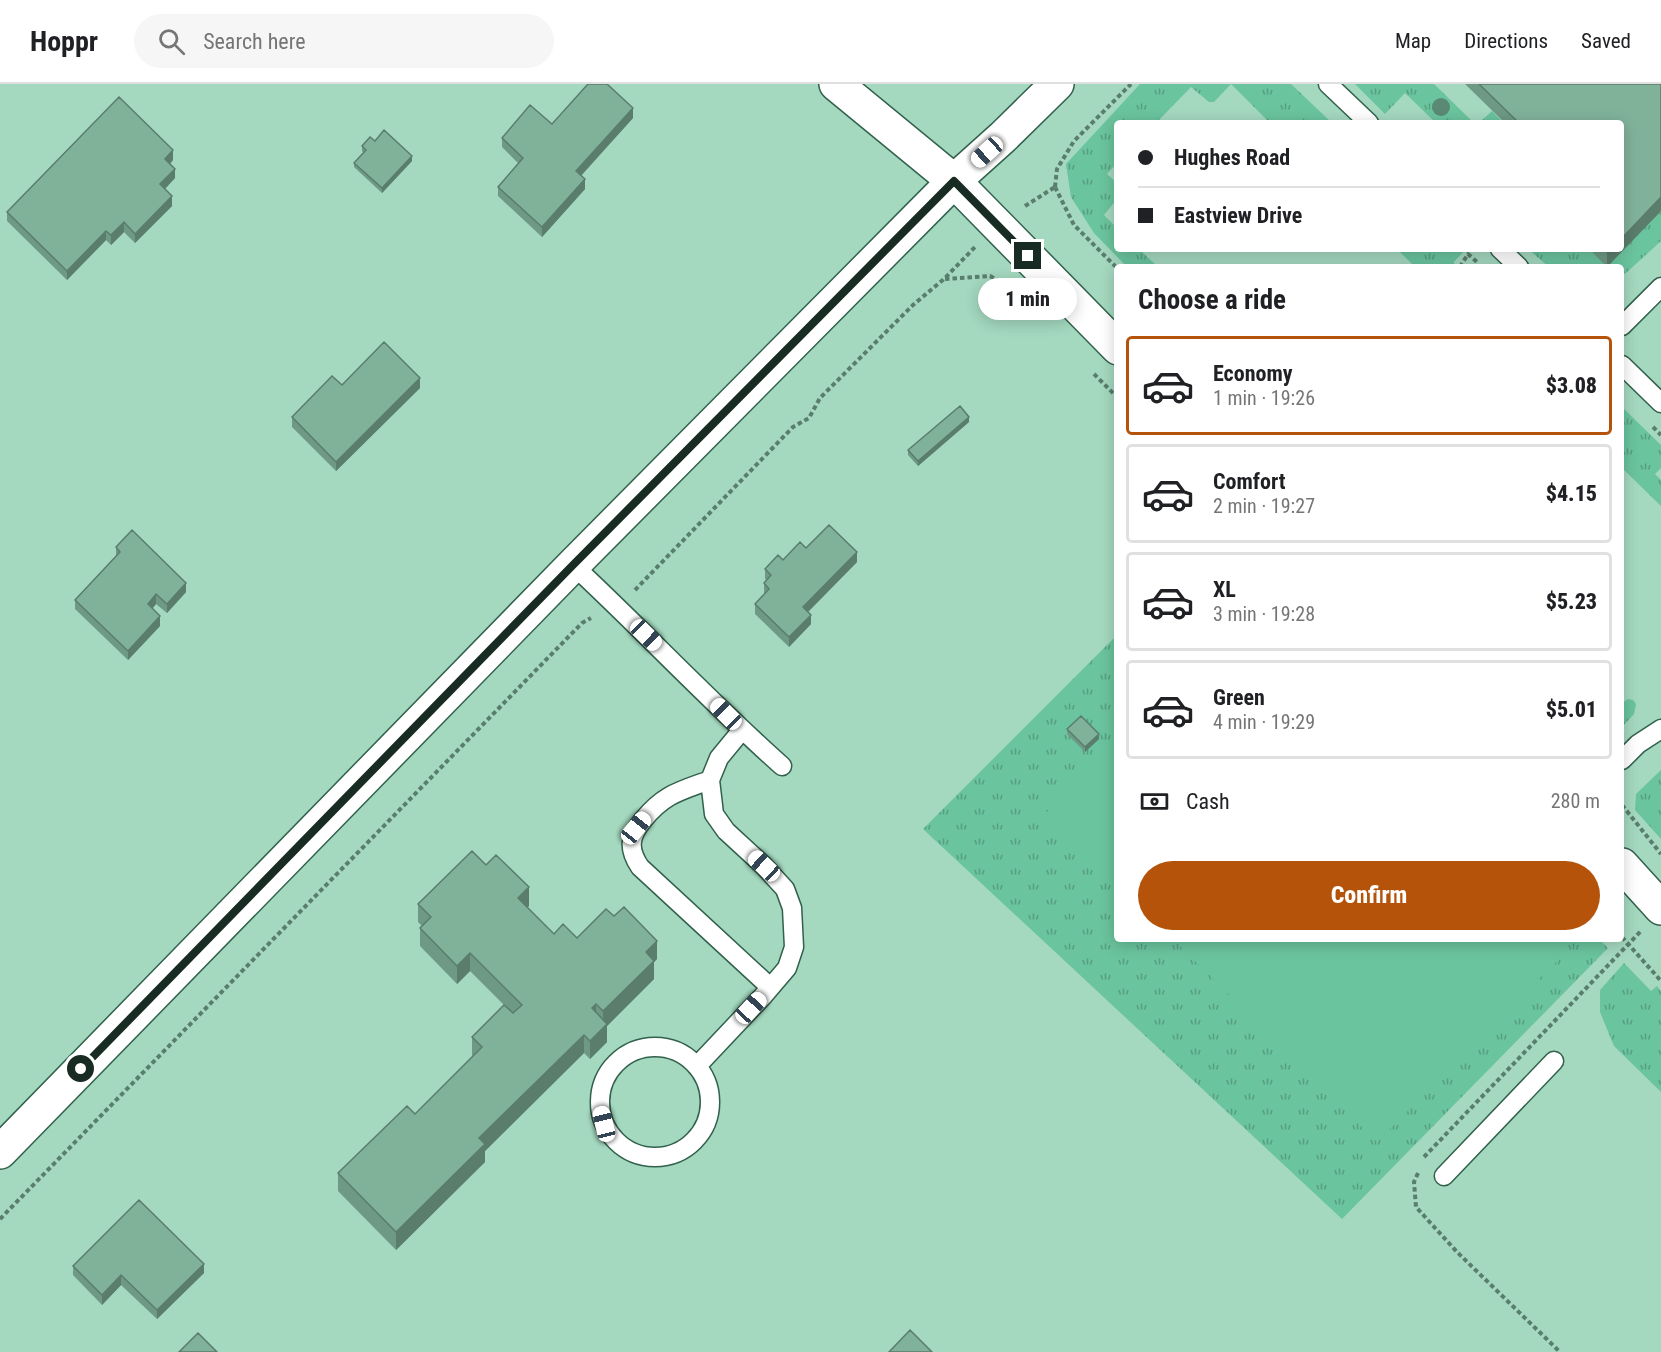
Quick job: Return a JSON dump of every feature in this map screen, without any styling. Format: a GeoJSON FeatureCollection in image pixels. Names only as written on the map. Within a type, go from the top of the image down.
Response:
{"type":"FeatureCollection","features":[{"type":"Feature","properties":{"kind":"main road"},"geometry":{"type":"LineString","coordinates":[[836,84],[954,181],[1114,344]]}},
{"type":"Feature","properties":{"kind":"main road"},"geometry":{"type":"LineString","coordinates":[[0,1152],[573,565],[954,181],[1004,137],[1058,84]]}},
{"type":"Feature","properties":{"kind":"main road"},"geometry":{"type":"LineString","coordinates":[[1627,870],[1661,908]]}},
{"type":"Feature","properties":{"kind":"lane"},"geometry":{"type":"LineString","coordinates":[[1328,84],[1366,120]]}},
{"type":"Feature","properties":{"kind":"lane"},"geometry":{"type":"LineString","coordinates":[[1503,252],[1516,264]]}},
{"type":"Feature","properties":{"kind":"lane"},"geometry":{"type":"LineString","coordinates":[[1624,324],[1661,287]]}},
{"type":"Feature","properties":{"kind":"lane"},"geometry":{"type":"LineString","coordinates":[[1624,367],[1661,403]]}},
{"type":"Feature","properties":{"kind":"lane"},"geometry":{"type":"LineString","coordinates":[[573,565],[782,766]]}},
{"type":"Feature","properties":{"kind":"lane"},"geometry":{"type":"LineString","coordinates":[[1624,758],[1638,744],[1661,729]]}},
{"type":"Feature","properties":{"kind":"lane"},"geometry":{"type":"LineString","coordinates":[[697,1066],[787,968],[794,947],[792,908],[785,889],[726,831],[714,814],[710,780],[719,758],[742,730]]}},
{"type":"Feature","properties":{"kind":"lane"},"geometry":{"type":"LineString","coordinates":[[710,780],[676,792],[656,804],[636,828],[631,841],[633,855],[640,867],[770,987]]}},
{"type":"Feature","properties":{"kind":"lane"},"geometry":{"type":"LineString","coordinates":[[651,1047],[668,1049],[684,1055],[697,1066],[707,1083],[711,1101],[708,1120],[700,1135],[685,1149],[667,1157],[648,1157],[630,1152],[615,1140],[604,1124],[600,1106],[601,1088],[608,1073],[620,1060],[634,1051],[651,1047]]}},
{"type":"Feature","properties":{"kind":"lane"},"geometry":{"type":"LineString","coordinates":[[1444,1176],[1554,1061]]}},
{"type":"Feature","properties":{"kind":"path"},"geometry":{"type":"LineString","coordinates":[[1114,264],[1074,225],[1055,187],[1057,169],[1074,141],[1131,84]]}},
{"type":"Feature","properties":{"kind":"path"},"geometry":{"type":"LineString","coordinates":[[1462,264],[1468,254],[1479,264]]}},
{"type":"Feature","properties":{"kind":"path"},"geometry":{"type":"LineString","coordinates":[[0,1219],[582,624],[633,592],[793,427],[809,418],[820,398],[913,305],[944,279],[990,276],[1006,284],[1014,292]]}},
{"type":"Feature","properties":{"kind":"path"},"geometry":{"type":"LineString","coordinates":[[1094,373],[1114,394]]}},
{"type":"Feature","properties":{"kind":"path"},"geometry":{"type":"LineString","coordinates":[[1624,808],[1661,854]]}},
{"type":"Feature","properties":{"kind":"path"},"geometry":{"type":"LineString","coordinates":[[1624,939],[1661,981]]}},
{"type":"Feature","properties":{"kind":"green space"},"geometry":{"type":"Polygon","coordinates":[[[1140,84],[1231,84],[1214,102],[1209,102],[1191,87],[1159,120],[1114,120],[1114,166],[1107,174],[1114,180],[1114,203],[1104,215],[1114,225],[1114,252],[1142,252],[1155,264],[1124,264],[1094,233],[1071,197],[1066,164],[1140,84]]]}},
{"type":"Feature","properties":{"kind":"green space"},"geometry":{"type":"Polygon","coordinates":[[[1231,84],[1291,84],[1329,120],[1267,120],[1231,84]]]}},
{"type":"Feature","properties":{"kind":"green space"},"geometry":{"type":"Polygon","coordinates":[[[1355,84],[1434,84],[1471,120],[1433,120],[1405,93],[1385,114],[1355,84]]]}},
{"type":"Feature","properties":{"kind":"green space"},"geometry":{"type":"Polygon","coordinates":[[[1492,111],[1501,120],[1482,120],[1492,111]]]}},
{"type":"Feature","properties":{"kind":"green space"},"geometry":{"type":"Polygon","coordinates":[[[1661,211],[1661,241],[1624,274],[1624,264],[1609,264],[1621,252],[1624,252],[1624,249],[1661,211]]]}},
{"type":"Feature","properties":{"kind":"green space"},"geometry":{"type":"Polygon","coordinates":[[[1400,252],[1463,252],[1454,264],[1412,264],[1400,252]]]}},
{"type":"Feature","properties":{"kind":"green space"},"geometry":{"type":"Polygon","coordinates":[[[1532,252],[1592,252],[1605,264],[1546,264],[1532,252]]]}},
{"type":"Feature","properties":{"kind":"green space"},"geometry":{"type":"Polygon","coordinates":[[[1624,409],[1661,445],[1661,468],[1655,474],[1661,480],[1661,506],[1624,470],[1624,409]]]}},
{"type":"Feature","properties":{"kind":"green space"},"geometry":{"type":"Polygon","coordinates":[[[1114,638],[1114,942],[1602,942],[1608,948],[1342,1219],[923,829],[1114,638]]]}},
{"type":"Feature","properties":{"kind":"green space"},"geometry":{"type":"Polygon","coordinates":[[[1628,699],[1633,700],[1636,704],[1634,714],[1624,725],[1624,702],[1628,699]]]}},
{"type":"Feature","properties":{"kind":"green space"},"geometry":{"type":"Polygon","coordinates":[[[1114,743],[1114,881],[1046,813],[1114,743]]]}},
{"type":"Feature","properties":{"kind":"green space"},"geometry":{"type":"Polygon","coordinates":[[[1661,770],[1661,839],[1635,810],[1636,794],[1661,770]]]}},
{"type":"Feature","properties":{"kind":"green space"},"geometry":{"type":"Polygon","coordinates":[[[1176,942],[1546,942],[1561,957],[1377,1142],[1176,942]]]}},
{"type":"Feature","properties":{"kind":"green space"},"geometry":{"type":"Polygon","coordinates":[[[1624,963],[1651,991],[1657,986],[1661,991],[1661,1092],[1614,1046],[1600,1012],[1600,990],[1624,963]]]}},
{"type":"Feature","properties":{"kind":"building"},"geometry":{"type":"Polygon","coordinates":[[[588,84],[607,84],[633,108],[576,171],[585,179],[542,227],[498,187],[523,158],[502,138],[530,105],[552,124],[588,84]]]}},
{"type":"Feature","properties":{"kind":"building"},"geometry":{"type":"Polygon","coordinates":[[[1479,84],[1661,84],[1661,197],[1624,236],[1624,120],[1516,120],[1479,84]]]}},
{"type":"Feature","properties":{"kind":"building"},"geometry":{"type":"Polygon","coordinates":[[[119,97],[173,150],[165,159],[175,169],[160,184],[172,196],[135,234],[124,222],[111,235],[106,231],[67,271],[7,212],[119,97]]]}},
{"type":"Feature","properties":{"kind":"building"},"geometry":{"type":"Polygon","coordinates":[[[384,130],[412,156],[382,188],[354,163],[366,150],[362,146],[370,137],[375,141],[384,130]]]}},
{"type":"Feature","properties":{"kind":"building"},"geometry":{"type":"Polygon","coordinates":[[[384,342],[420,378],[336,462],[292,417],[332,376],[342,385],[384,342]]]}},
{"type":"Feature","properties":{"kind":"building"},"geometry":{"type":"Polygon","coordinates":[[[960,406],[969,417],[918,461],[908,450],[960,406]]]}},
{"type":"Feature","properties":{"kind":"building"},"geometry":{"type":"Polygon","coordinates":[[[829,525],[857,552],[803,607],[811,615],[789,637],[755,604],[769,589],[764,583],[771,575],[765,569],[778,555],[783,560],[800,542],[806,548],[829,525]]]}},
{"type":"Feature","properties":{"kind":"building"},"geometry":{"type":"Polygon","coordinates":[[[132,530],[186,583],[167,604],[156,594],[148,604],[160,616],[128,651],[75,600],[120,552],[116,547],[132,530]]]}},
{"type":"Feature","properties":{"kind":"building"},"geometry":{"type":"Polygon","coordinates":[[[1081,716],[1099,734],[1085,747],[1067,729],[1081,716]]]}},
{"type":"Feature","properties":{"kind":"building"},"geometry":{"type":"Polygon","coordinates":[[[472,851],[486,865],[496,855],[529,887],[518,898],[554,934],[563,924],[577,938],[606,909],[614,916],[624,907],[657,941],[646,952],[654,961],[603,1011],[596,1004],[592,1008],[607,1024],[590,1041],[584,1035],[479,1138],[485,1144],[396,1232],[338,1173],[407,1106],[415,1114],[482,1047],[472,1037],[504,1005],[513,1013],[522,1005],[470,953],[457,966],[420,928],[431,917],[418,904],[472,851]]]}},
{"type":"Feature","properties":{"kind":"building"},"geometry":{"type":"Polygon","coordinates":[[[139,1200],[204,1264],[157,1310],[121,1275],[102,1295],[73,1266],[139,1200]]]}},
{"type":"Feature","properties":{"kind":"building"},"geometry":{"type":"Polygon","coordinates":[[[910,1330],[932,1352],[889,1352],[910,1330]]]}},
{"type":"Feature","properties":{"kind":"building"},"geometry":{"type":"Polygon","coordinates":[[[198,1333],[217,1352],[179,1352],[198,1333]]]}},
{"type":"Feature","properties":{"kind":"route"},"geometry":{"type":"LineString","coordinates":[[81,1069],[573,565],[954,181],[1028,256]]}}]}
